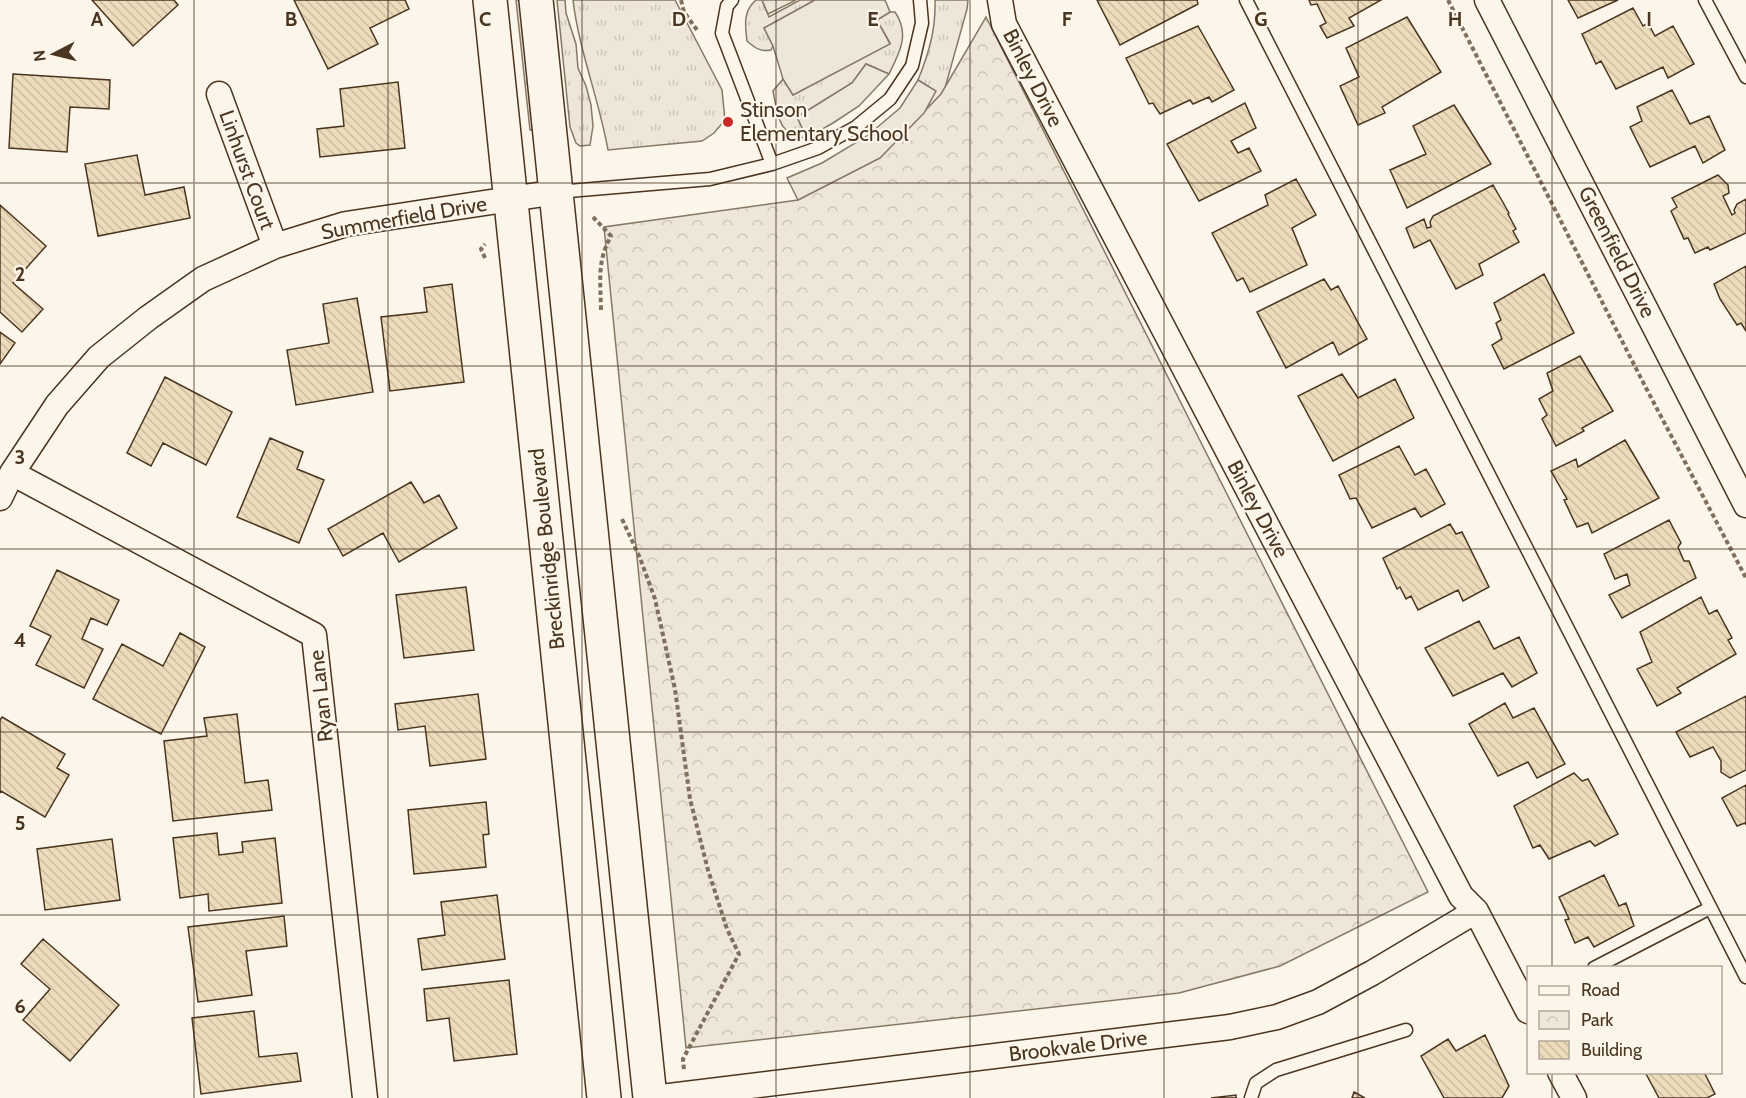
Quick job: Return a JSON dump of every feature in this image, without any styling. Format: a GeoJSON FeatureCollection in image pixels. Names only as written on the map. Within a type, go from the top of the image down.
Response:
{"type":"FeatureCollection","features":[{"type":"Feature","properties":{"kind":"street","name":"Breckinridge Boulevard"},"geometry":{"type":"LineString","coordinates":[[490,0],[604,1098]]}},
{"type":"Feature","properties":{"kind":"street"},"geometry":{"type":"LineString","coordinates":[[536,0],[652,1098]]}},
{"type":"Feature","properties":{"kind":"street","name":"Binley Drive"},"geometry":{"type":"LineString","coordinates":[[1000,0],[1004,24],[1461,896],[1476,911],[1527,1006]]}},
{"type":"Feature","properties":{"kind":"street","name":"Greenfield Drive"},"geometry":{"type":"LineString","coordinates":[[1487,0],[1746,505]]}},
{"type":"Feature","properties":{"kind":"street","name":"Linhurst Court"},"geometry":{"type":"LineString","coordinates":[[219,94],[275,246]]}},
{"type":"Feature","properties":{"kind":"street","name":"Summerfield Drive"},"geometry":{"type":"LineString","coordinates":[[0,498],[12,472],[57,405],[99,357],[148,318],[203,279],[275,246],[346,224],[557,192]]}},
{"type":"Feature","properties":{"kind":"street","name":"Ryan Lane"},"geometry":{"type":"LineString","coordinates":[[12,472],[314,635],[365,1098]]}},
{"type":"Feature","properties":{"kind":"street","name":"Brookvale Drive"},"geometry":{"type":"LineString","coordinates":[[652,1098],[1230,1027],[1277,1017],[1318,1002],[1476,911]]}},
{"type":"Feature","properties":{"kind":"street"},"geometry":{"type":"LineString","coordinates":[[1561,1074],[1574,1098]]}},
{"type":"Feature","properties":{"kind":"lane"},"geometry":{"type":"LineString","coordinates":[[732,0],[727,6],[722,33],[772,164]]}},
{"type":"Feature","properties":{"kind":"lane"},"geometry":{"type":"LineString","coordinates":[[557,192],[710,179],[772,164],[818,148],[856,127],[890,99],[912,66],[922,23],[920,0]]}},
{"type":"Feature","properties":{"kind":"lane"},"geometry":{"type":"LineString","coordinates":[[1246,0],[1746,977]]}},
{"type":"Feature","properties":{"kind":"lane"},"geometry":{"type":"LineString","coordinates":[[1705,0],[1746,77]]}},
{"type":"Feature","properties":{"kind":"lane"},"geometry":{"type":"LineString","coordinates":[[1598,966],[1710,908]]}},
{"type":"Feature","properties":{"kind":"lane"},"geometry":{"type":"LineString","coordinates":[[1251,1098],[1256,1083],[1276,1070],[1406,1030]]}},
{"type":"Feature","properties":{"kind":"path"},"geometry":{"type":"LineString","coordinates":[[681,0],[684,12],[697,30]]}},
{"type":"Feature","properties":{"kind":"path"},"geometry":{"type":"LineString","coordinates":[[1449,0],[1635,366],[1746,578]]}},
{"type":"Feature","properties":{"kind":"path"},"geometry":{"type":"LineString","coordinates":[[593,217],[611,236],[602,256],[599,275],[601,319]]}},
{"type":"Feature","properties":{"kind":"path"},"geometry":{"type":"LineString","coordinates":[[621,518],[640,558],[655,599],[675,689],[690,800],[708,870],[727,929],[739,954],[683,1059],[686,1094]]}},
{"type":"Feature","properties":{"kind":"green space"},"geometry":{"type":"Polygon","coordinates":[[[516,0],[524,0],[540,129],[530,130],[516,0]]]}},
{"type":"Feature","properties":{"kind":"green space"},"geometry":{"type":"Polygon","coordinates":[[[557,0],[565,0],[566,13],[576,44],[578,68],[591,105],[593,126],[590,145],[580,146],[576,143],[570,127],[557,0]]]}},
{"type":"Feature","properties":{"kind":"green space"},"geometry":{"type":"Polygon","coordinates":[[[573,0],[675,0],[722,90],[725,120],[714,133],[702,141],[608,150],[580,38],[573,0]]]}},
{"type":"Feature","properties":{"kind":"green space"},"geometry":{"type":"Polygon","coordinates":[[[756,0],[762,0],[769,17],[800,0],[815,0],[764,28],[773,46],[771,50],[764,50],[758,49],[747,41],[747,14],[756,0]]]}},
{"type":"Feature","properties":{"kind":"green space"},"geometry":{"type":"Polygon","coordinates":[[[935,0],[968,0],[945,88],[939,101],[924,113],[935,91],[918,80],[931,41],[935,0]]]}},
{"type":"Feature","properties":{"kind":"green space"},"geometry":{"type":"Polygon","coordinates":[[[890,12],[895,12],[900,20],[903,35],[900,51],[889,74],[866,64],[852,83],[797,117],[807,138],[797,136],[785,129],[778,116],[773,91],[783,79],[793,95],[890,43],[877,20],[890,12]]]}},
{"type":"Feature","properties":{"kind":"green space"},"geometry":{"type":"Polygon","coordinates":[[[986,17],[1428,892],[1280,966],[1179,993],[686,1048],[604,227],[798,200],[880,158],[941,94],[986,17]]]}},
{"type":"Feature","properties":{"kind":"shaded area"},"geometry":{"type":"Polygon","coordinates":[[[762,0],[796,0],[768,14],[762,0]]]}},
{"type":"Feature","properties":{"kind":"shaded area"},"geometry":{"type":"Polygon","coordinates":[[[815,0],[885,0],[890,12],[877,20],[890,44],[793,95],[783,79],[773,46],[764,28],[815,0]]]}},
{"type":"Feature","properties":{"kind":"shaded area"},"geometry":{"type":"Polygon","coordinates":[[[866,64],[889,74],[859,106],[807,138],[797,117],[852,83],[866,64]]]}},
{"type":"Feature","properties":{"kind":"shaded area"},"geometry":{"type":"Polygon","coordinates":[[[918,80],[936,91],[924,113],[880,158],[798,200],[787,178],[822,163],[867,136],[900,108],[918,80]]]}},
{"type":"Feature","properties":{"kind":"building"},"geometry":{"type":"Polygon","coordinates":[[[92,0],[174,0],[178,5],[133,46],[92,0]]]}},
{"type":"Feature","properties":{"kind":"building"},"geometry":{"type":"Polygon","coordinates":[[[294,0],[405,0],[409,9],[370,28],[378,44],[328,69],[294,0]]]}},
{"type":"Feature","properties":{"kind":"building"},"geometry":{"type":"Polygon","coordinates":[[[1097,0],[1197,0],[1198,4],[1120,45],[1097,0]]]}},
{"type":"Feature","properties":{"kind":"building"},"geometry":{"type":"Polygon","coordinates":[[[1309,0],[1381,0],[1349,18],[1354,26],[1327,38],[1320,26],[1326,23],[1317,4],[1311,5],[1309,0]]]}},
{"type":"Feature","properties":{"kind":"building"},"geometry":{"type":"Polygon","coordinates":[[[1568,0],[1618,0],[1578,18],[1568,0]]]}},
{"type":"Feature","properties":{"kind":"building"},"geometry":{"type":"Polygon","coordinates":[[[1633,8],[1643,26],[1648,23],[1655,36],[1673,26],[1694,64],[1668,78],[1663,67],[1616,89],[1601,61],[1596,64],[1582,34],[1633,8]]]}},
{"type":"Feature","properties":{"kind":"building"},"geometry":{"type":"Polygon","coordinates":[[[1407,17],[1441,72],[1382,107],[1385,113],[1358,125],[1340,86],[1359,77],[1346,48],[1407,17]]]}},
{"type":"Feature","properties":{"kind":"building"},"geometry":{"type":"Polygon","coordinates":[[[1198,26],[1234,90],[1212,102],[1209,97],[1193,104],[1190,100],[1160,114],[1153,103],[1149,104],[1126,58],[1198,26]]]}},
{"type":"Feature","properties":{"kind":"building"},"geometry":{"type":"Polygon","coordinates":[[[13,74],[110,80],[109,109],[70,107],[67,152],[9,148],[13,74]]]}},
{"type":"Feature","properties":{"kind":"building"},"geometry":{"type":"Polygon","coordinates":[[[398,82],[405,148],[320,157],[317,129],[344,126],[340,89],[398,82]]]}},
{"type":"Feature","properties":{"kind":"building"},"geometry":{"type":"Polygon","coordinates":[[[1672,90],[1690,124],[1709,116],[1725,150],[1703,163],[1695,146],[1650,167],[1630,127],[1642,121],[1637,107],[1672,90]]]}},
{"type":"Feature","properties":{"kind":"building"},"geometry":{"type":"Polygon","coordinates":[[[1245,103],[1256,128],[1231,141],[1238,153],[1249,148],[1261,171],[1199,201],[1167,144],[1245,103]]]}},
{"type":"Feature","properties":{"kind":"building"},"geometry":{"type":"Polygon","coordinates":[[[1454,105],[1491,164],[1407,208],[1390,170],[1426,154],[1413,126],[1454,105]]]}},
{"type":"Feature","properties":{"kind":"building"},"geometry":{"type":"Polygon","coordinates":[[[137,155],[145,195],[184,187],[190,218],[98,236],[85,164],[137,155]]]}},
{"type":"Feature","properties":{"kind":"building"},"geometry":{"type":"Polygon","coordinates":[[[1718,175],[1728,185],[1729,193],[1723,196],[1732,215],[1735,213],[1737,204],[1746,199],[1746,233],[1710,250],[1708,247],[1695,253],[1688,238],[1684,239],[1671,211],[1677,207],[1672,198],[1718,175]]]}},
{"type":"Feature","properties":{"kind":"building"},"geometry":{"type":"Polygon","coordinates":[[[1296,179],[1316,215],[1292,228],[1307,265],[1250,292],[1243,278],[1237,281],[1212,233],[1268,205],[1265,195],[1296,179]]]}},
{"type":"Feature","properties":{"kind":"building"},"geometry":{"type":"Polygon","coordinates":[[[1493,185],[1509,213],[1516,229],[1513,231],[1519,242],[1479,264],[1483,275],[1456,289],[1430,240],[1414,248],[1406,228],[1424,219],[1427,228],[1431,227],[1430,222],[1433,216],[1493,185]]]}},
{"type":"Feature","properties":{"kind":"building"},"geometry":{"type":"Polygon","coordinates":[[[0,205],[46,246],[13,283],[43,309],[22,332],[0,312],[0,205]]]}},
{"type":"Feature","properties":{"kind":"building"},"geometry":{"type":"Polygon","coordinates":[[[1746,266],[1746,331],[1741,323],[1737,325],[1720,299],[1714,284],[1746,266]]]}},
{"type":"Feature","properties":{"kind":"building"},"geometry":{"type":"Polygon","coordinates":[[[1544,274],[1574,333],[1504,369],[1492,345],[1502,339],[1496,323],[1501,320],[1494,303],[1544,274]]]}},
{"type":"Feature","properties":{"kind":"building"},"geometry":{"type":"Polygon","coordinates":[[[1324,279],[1331,290],[1338,286],[1367,339],[1339,355],[1333,342],[1286,368],[1257,312],[1324,279]]]}},
{"type":"Feature","properties":{"kind":"building"},"geometry":{"type":"Polygon","coordinates":[[[452,284],[464,382],[390,391],[381,317],[427,312],[424,288],[452,284]]]}},
{"type":"Feature","properties":{"kind":"building"},"geometry":{"type":"Polygon","coordinates":[[[357,298],[373,392],[296,405],[287,350],[329,343],[323,304],[357,298]]]}},
{"type":"Feature","properties":{"kind":"building"},"geometry":{"type":"Polygon","coordinates":[[[0,332],[15,343],[0,364],[0,332]]]}},
{"type":"Feature","properties":{"kind":"building"},"geometry":{"type":"Polygon","coordinates":[[[1580,356],[1613,411],[1582,428],[1584,431],[1556,446],[1542,419],[1547,415],[1539,399],[1553,391],[1547,373],[1580,356]]]}},
{"type":"Feature","properties":{"kind":"building"},"geometry":{"type":"Polygon","coordinates":[[[1342,374],[1358,398],[1395,379],[1414,418],[1333,461],[1298,396],[1342,374]]]}},
{"type":"Feature","properties":{"kind":"building"},"geometry":{"type":"Polygon","coordinates":[[[165,377],[232,412],[206,465],[163,443],[151,466],[127,453],[165,377]]]}},
{"type":"Feature","properties":{"kind":"building"},"geometry":{"type":"Polygon","coordinates":[[[270,438],[303,452],[297,469],[324,480],[299,543],[237,517],[270,438]]]}},
{"type":"Feature","properties":{"kind":"building"},"geometry":{"type":"Polygon","coordinates":[[[1625,440],[1659,498],[1592,533],[1588,523],[1577,527],[1564,500],[1567,499],[1551,471],[1576,459],[1578,467],[1625,440]]]}},
{"type":"Feature","properties":{"kind":"building"},"geometry":{"type":"Polygon","coordinates":[[[1399,446],[1415,475],[1426,469],[1445,504],[1421,517],[1415,508],[1372,528],[1356,498],[1350,499],[1339,475],[1399,446]]]}},
{"type":"Feature","properties":{"kind":"building"},"geometry":{"type":"Polygon","coordinates":[[[411,482],[424,503],[439,495],[457,528],[399,562],[383,533],[343,556],[328,529],[411,482]]]}},
{"type":"Feature","properties":{"kind":"building"},"geometry":{"type":"Polygon","coordinates":[[[1669,520],[1681,543],[1678,547],[1684,561],[1689,561],[1696,578],[1622,618],[1609,595],[1630,585],[1627,574],[1615,579],[1604,554],[1669,520]]]}},
{"type":"Feature","properties":{"kind":"building"},"geometry":{"type":"Polygon","coordinates":[[[1450,524],[1456,534],[1462,532],[1489,587],[1463,601],[1458,590],[1418,610],[1411,596],[1406,599],[1400,587],[1397,589],[1383,558],[1450,524]]]}},
{"type":"Feature","properties":{"kind":"building"},"geometry":{"type":"Polygon","coordinates":[[[57,570],[119,600],[107,625],[91,618],[82,639],[103,649],[84,688],[36,665],[51,636],[30,626],[57,570]]]}},
{"type":"Feature","properties":{"kind":"building"},"geometry":{"type":"Polygon","coordinates":[[[466,587],[474,650],[404,658],[396,595],[466,587]]]}},
{"type":"Feature","properties":{"kind":"building"},"geometry":{"type":"Polygon","coordinates":[[[1701,597],[1709,614],[1717,610],[1732,638],[1728,640],[1736,654],[1677,688],[1681,693],[1657,706],[1637,669],[1652,662],[1640,632],[1701,597]]]}},
{"type":"Feature","properties":{"kind":"building"},"geometry":{"type":"Polygon","coordinates":[[[1479,621],[1494,649],[1519,637],[1537,673],[1512,687],[1503,673],[1453,696],[1425,648],[1479,621]]]}},
{"type":"Feature","properties":{"kind":"building"},"geometry":{"type":"Polygon","coordinates":[[[180,633],[205,647],[161,734],[93,699],[122,644],[163,666],[180,633]]]}},
{"type":"Feature","properties":{"kind":"building"},"geometry":{"type":"Polygon","coordinates":[[[478,694],[486,759],[430,766],[425,726],[398,730],[395,704],[478,694]]]}},
{"type":"Feature","properties":{"kind":"building"},"geometry":{"type":"Polygon","coordinates":[[[1746,696],[1746,770],[1730,778],[1721,772],[1721,761],[1713,747],[1690,757],[1676,732],[1746,696]]]}},
{"type":"Feature","properties":{"kind":"building"},"geometry":{"type":"Polygon","coordinates":[[[1505,703],[1513,718],[1534,708],[1565,764],[1537,778],[1528,762],[1498,776],[1469,724],[1505,703]]]}},
{"type":"Feature","properties":{"kind":"building"},"geometry":{"type":"Polygon","coordinates":[[[237,714],[245,783],[268,780],[272,810],[173,821],[164,741],[207,736],[204,718],[237,714]]]}},
{"type":"Feature","properties":{"kind":"building"},"geometry":{"type":"Polygon","coordinates":[[[2,717],[65,754],[57,768],[69,775],[45,817],[1,791],[0,793],[0,720],[2,717]]]}},
{"type":"Feature","properties":{"kind":"building"},"geometry":{"type":"Polygon","coordinates":[[[1574,773],[1582,781],[1588,779],[1618,834],[1595,846],[1590,841],[1549,859],[1540,845],[1533,848],[1514,806],[1574,773]]]}},
{"type":"Feature","properties":{"kind":"building"},"geometry":{"type":"Polygon","coordinates":[[[1746,785],[1746,825],[1745,823],[1737,826],[1722,798],[1746,785]]]}},
{"type":"Feature","properties":{"kind":"building"},"geometry":{"type":"Polygon","coordinates":[[[486,802],[489,834],[483,835],[486,867],[414,874],[408,810],[486,802]]]}},
{"type":"Feature","properties":{"kind":"building"},"geometry":{"type":"Polygon","coordinates":[[[217,833],[219,855],[243,852],[242,842],[275,838],[282,903],[209,911],[208,894],[180,898],[173,838],[217,833]]]}},
{"type":"Feature","properties":{"kind":"building"},"geometry":{"type":"Polygon","coordinates":[[[112,839],[120,900],[45,910],[37,849],[112,839]]]}},
{"type":"Feature","properties":{"kind":"building"},"geometry":{"type":"Polygon","coordinates":[[[1604,875],[1619,906],[1626,903],[1634,926],[1594,947],[1588,937],[1575,943],[1565,920],[1569,919],[1559,897],[1604,875]]]}},
{"type":"Feature","properties":{"kind":"building"},"geometry":{"type":"Polygon","coordinates":[[[497,895],[505,959],[422,970],[418,939],[445,935],[441,902],[497,895]]]}},
{"type":"Feature","properties":{"kind":"building"},"geometry":{"type":"Polygon","coordinates":[[[284,916],[287,946],[246,951],[252,995],[198,1002],[188,927],[284,916]]]}},
{"type":"Feature","properties":{"kind":"building"},"geometry":{"type":"Polygon","coordinates":[[[43,939],[119,1005],[70,1061],[23,1020],[50,989],[21,964],[43,939]]]}},
{"type":"Feature","properties":{"kind":"building"},"geometry":{"type":"Polygon","coordinates":[[[509,980],[517,1054],[454,1061],[449,1018],[427,1021],[424,989],[509,980]]]}},
{"type":"Feature","properties":{"kind":"building"},"geometry":{"type":"Polygon","coordinates":[[[254,1011],[259,1057],[297,1053],[301,1081],[201,1094],[192,1018],[254,1011]]]}},
{"type":"Feature","properties":{"kind":"building"},"geometry":{"type":"Polygon","coordinates":[[[1485,1035],[1509,1086],[1502,1098],[1444,1098],[1421,1056],[1448,1039],[1456,1051],[1485,1035]]]}},
{"type":"Feature","properties":{"kind":"building"},"geometry":{"type":"Polygon","coordinates":[[[1646,1074],[1705,1074],[1715,1094],[1707,1098],[1659,1098],[1646,1074]]]}},
{"type":"Feature","properties":{"kind":"building"},"geometry":{"type":"Polygon","coordinates":[[[1354,1092],[1365,1098],[1352,1098],[1354,1092]]]}},
{"type":"Feature","properties":{"kind":"building"},"geometry":{"type":"Polygon","coordinates":[[[1236,1095],[1236,1098],[1211,1098],[1236,1095]]]}},
{"type":"Feature","properties":{"kind":"place","name":"Stinson Elementary School"},"geometry":{"type":"Point","coordinates":[728,122]}}]}
